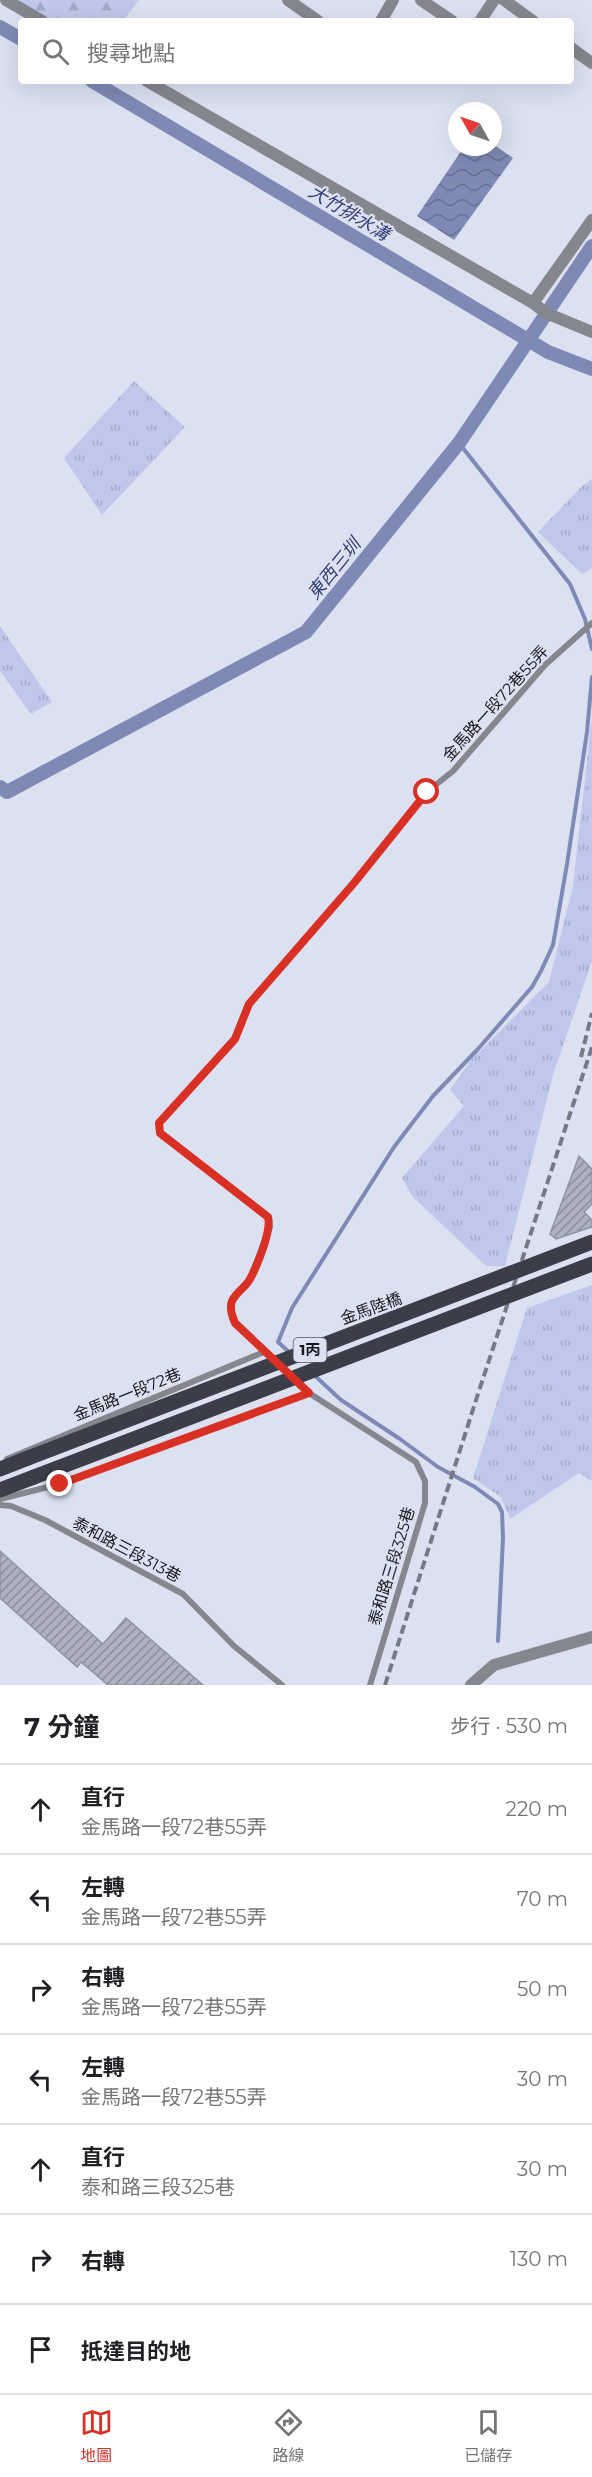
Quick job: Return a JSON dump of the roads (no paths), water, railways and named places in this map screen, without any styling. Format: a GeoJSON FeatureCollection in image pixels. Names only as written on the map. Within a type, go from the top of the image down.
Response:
{"type":"FeatureCollection","features":[{"type":"Feature","properties":{"kind":"main road","name":"金馬陸橋"},"geometry":{"type":"LineString","coordinates":[[0,1469],[592,1242]]}},
{"type":"Feature","properties":{"kind":"main road","name":"1丙"},"geometry":{"type":"LineString","coordinates":[[0,1490],[592,1264]]}},
{"type":"Feature","properties":{"kind":"street"},"geometry":{"type":"LineString","coordinates":[[6,0],[37,18]]}},
{"type":"Feature","properties":{"kind":"street"},"geometry":{"type":"LineString","coordinates":[[288,0],[314,18]]}},
{"type":"Feature","properties":{"kind":"street"},"geometry":{"type":"LineString","coordinates":[[383,18],[393,0]]}},
{"type":"Feature","properties":{"kind":"street"},"geometry":{"type":"LineString","coordinates":[[421,0],[448,18]]}},
{"type":"Feature","properties":{"kind":"street"},"geometry":{"type":"LineString","coordinates":[[482,18],[494,0]]}},
{"type":"Feature","properties":{"kind":"street"},"geometry":{"type":"LineString","coordinates":[[504,0],[529,18]]}},
{"type":"Feature","properties":{"kind":"street"},"geometry":{"type":"LineString","coordinates":[[574,50],[592,63]]}},
{"type":"Feature","properties":{"kind":"street"},"geometry":{"type":"LineString","coordinates":[[152,84],[533,303],[546,313],[592,332]]}},
{"type":"Feature","properties":{"kind":"street"},"geometry":{"type":"LineString","coordinates":[[533,303],[592,220]]}},
{"type":"Feature","properties":{"kind":"street"},"geometry":{"type":"LineString","coordinates":[[471,1685],[494,1665],[592,1637]]}},
{"type":"Feature","properties":{"kind":"lane","name":"金馬路一段72巷55弄"},"geometry":{"type":"LineString","coordinates":[[264,1352],[235,1323],[231,1312],[232,1301],[250,1279],[270,1227],[268,1217],[160,1133],[159,1123],[235,1039],[249,1004],[354,883],[427,792],[453,771],[545,665],[592,622]]}},
{"type":"Feature","properties":{"kind":"lane","name":"泰和路三段325巷"},"geometry":{"type":"LineString","coordinates":[[264,1352],[309,1393],[416,1462],[425,1481],[425,1503],[369,1685]]}},
{"type":"Feature","properties":{"kind":"lane","name":"金馬路一段72巷"},"geometry":{"type":"LineString","coordinates":[[0,1462],[264,1352]]}},
{"type":"Feature","properties":{"kind":"lane"},"geometry":{"type":"LineString","coordinates":[[0,1499],[60,1484],[309,1393]]}},
{"type":"Feature","properties":{"kind":"lane","name":"泰和路三段313巷"},"geometry":{"type":"LineString","coordinates":[[0,1505],[11,1506],[45,1520],[183,1594],[234,1646],[282,1685]]}},
{"type":"Feature","properties":{"kind":"water"},"geometry":{"type":"Polygon","coordinates":[[[502,150],[513,158],[454,240],[417,216],[458,156],[502,156],[502,150]]]}},
{"type":"Feature","properties":{"kind":"waterway","name":"大竹排水溝"},"geometry":{"type":"LineString","coordinates":[[0,27],[18,37]]}},
{"type":"Feature","properties":{"kind":"waterway","name":"大竹排水溝"},"geometry":{"type":"LineString","coordinates":[[97,84],[548,352],[592,369]]}},
{"type":"Feature","properties":{"kind":"waterway","name":"東西三圳"},"geometry":{"type":"LineString","coordinates":[[0,787],[7,792],[306,632],[459,443],[592,246]]}},
{"type":"Feature","properties":{"kind":"waterway"},"geometry":{"type":"LineString","coordinates":[[459,443],[570,584],[585,619],[592,649]]}},
{"type":"Feature","properties":{"kind":"waterway"},"geometry":{"type":"LineString","coordinates":[[290,1353],[278,1342],[292,1308],[394,1147],[433,1096],[532,987],[553,945],[587,732],[592,677]]}},
{"type":"Feature","properties":{"kind":"waterway"},"geometry":{"type":"LineString","coordinates":[[313,1374],[341,1400],[438,1467],[475,1487],[498,1504],[502,1512],[503,1538],[498,1641]]}},
{"type":"Feature","properties":{"kind":"railway"},"geometry":{"type":"LineString","coordinates":[[581,1057],[592,1013]]}},
{"type":"Feature","properties":{"kind":"railway"},"geometry":{"type":"LineString","coordinates":[[385,1685],[592,1047]]}}]}
